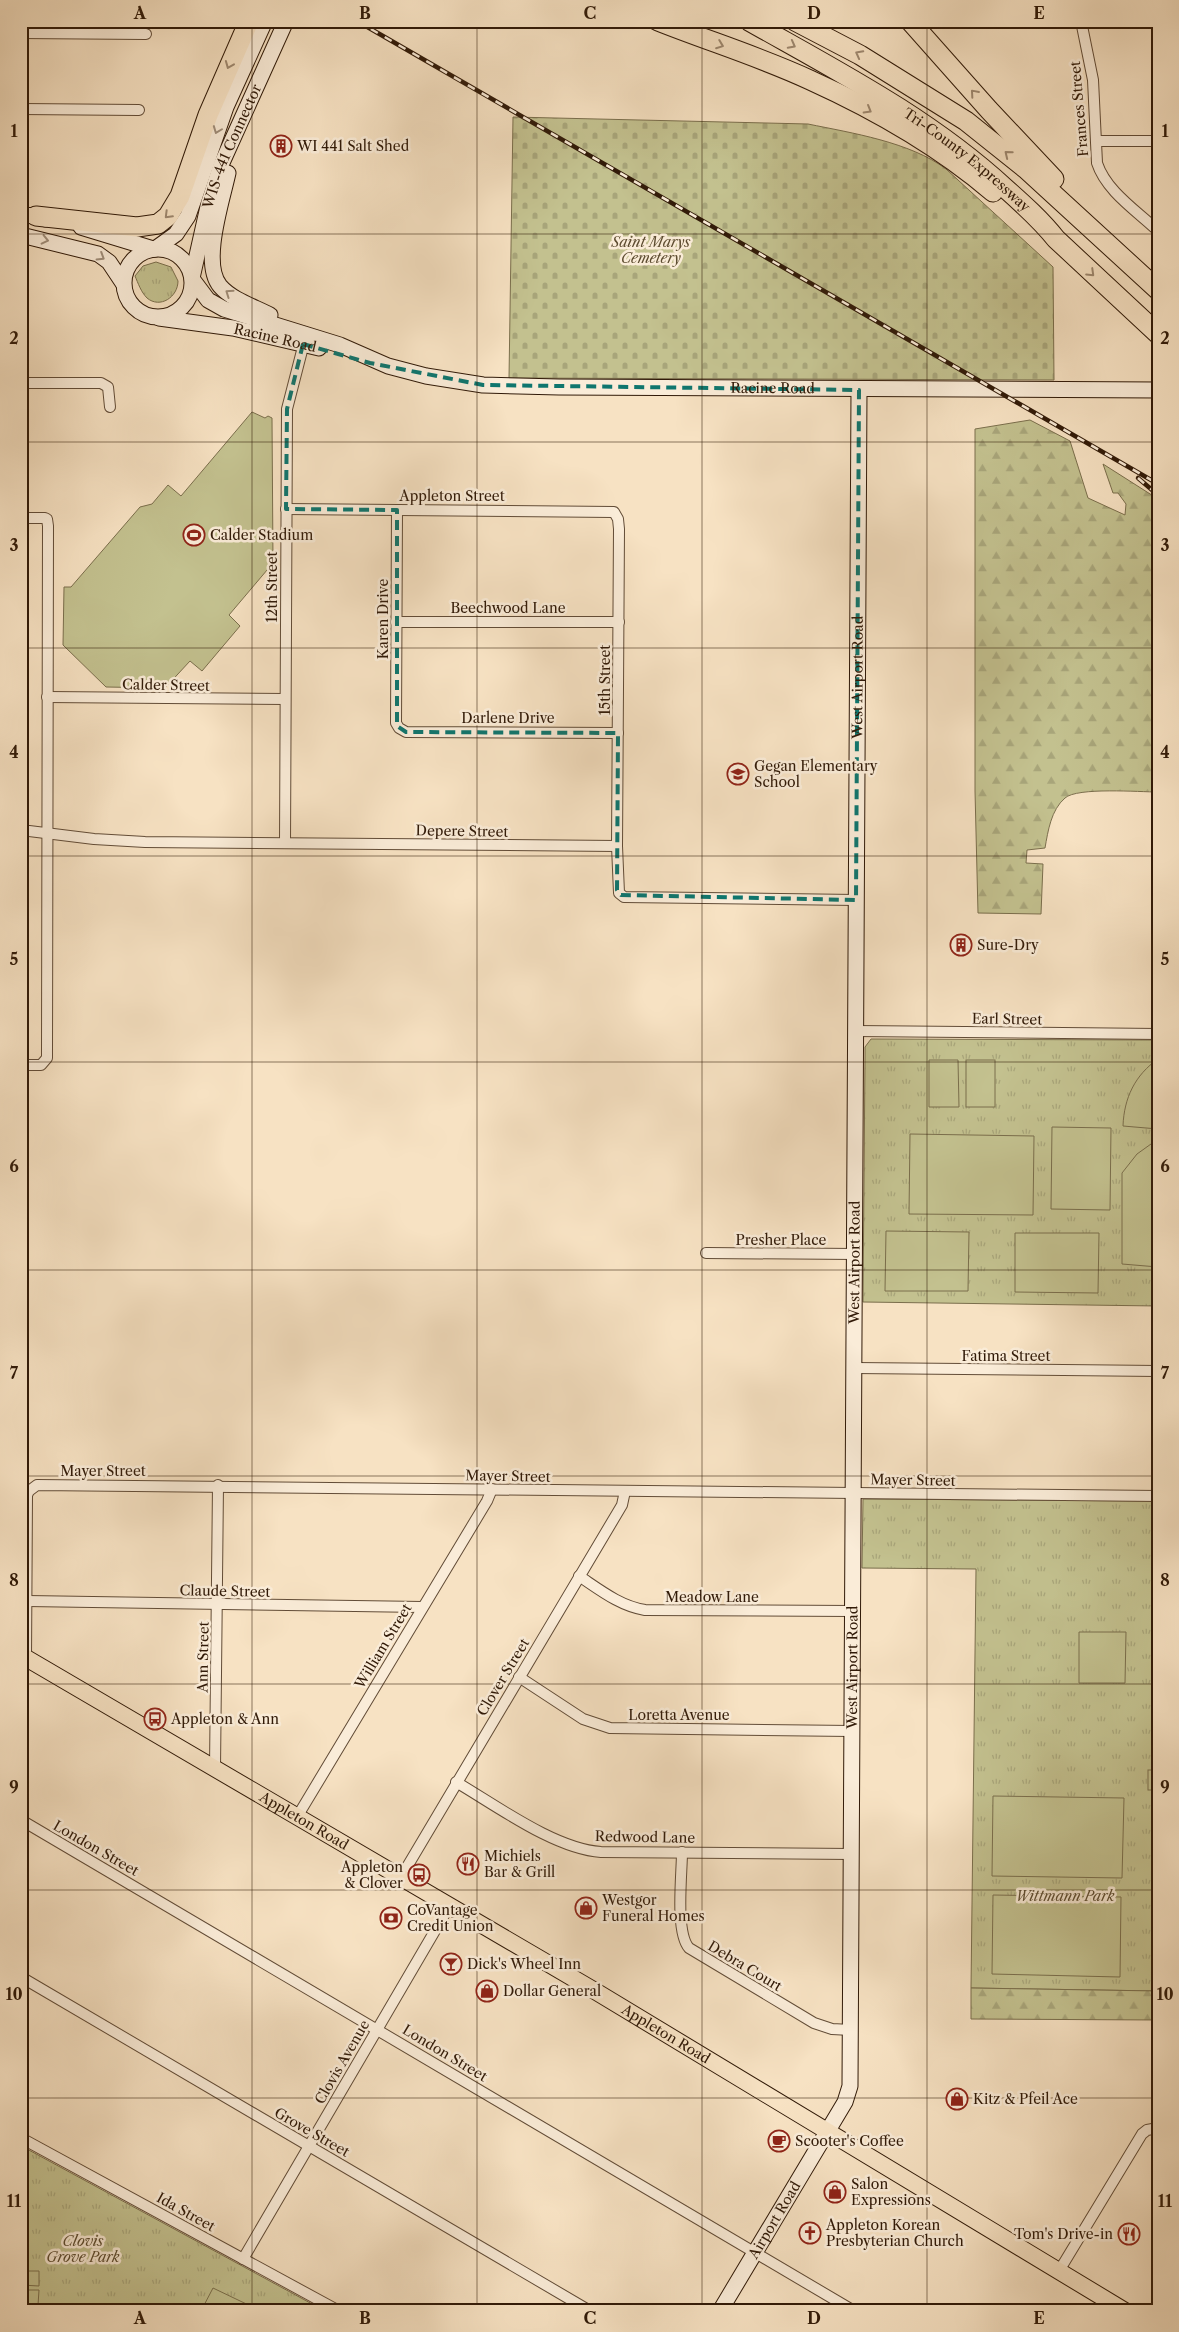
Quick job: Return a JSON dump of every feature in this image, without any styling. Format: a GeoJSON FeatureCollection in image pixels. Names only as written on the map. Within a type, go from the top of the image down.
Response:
{"type":"FeatureCollection","features":[{"type":"Feature","properties":{"kind":"highway"},"geometry":{"type":"LineString","coordinates":[[29,215],[137,227],[158,224],[168,216],[180,196],[208,115],[250,21]]}},
{"type":"Feature","properties":{"kind":"highway"},"geometry":{"type":"LineString","coordinates":[[658,21],[808,79],[854,101],[952,161],[987,187],[1040,233],[1056,239]]}},
{"type":"Feature","properties":{"kind":"highway","name":"Tri-County Expressway"},"geometry":{"type":"LineString","coordinates":[[749,21],[857,80],[924,122],[962,150],[1158,334]]}},
{"type":"Feature","properties":{"kind":"highway","name":"Tri-County Expressway"},"geometry":{"type":"LineString","coordinates":[[795,21],[860,55],[966,121],[1026,169],[1158,290]]}},
{"type":"Feature","properties":{"kind":"highway"},"geometry":{"type":"LineString","coordinates":[[910,21],[989,110],[1067,193],[1070,211]]}},
{"type":"Feature","properties":{"kind":"main road","name":"WIS-441 Connector"},"geometry":{"type":"LineString","coordinates":[[154,249],[176,234],[188,216],[223,114],[265,21]]}},
{"type":"Feature","properties":{"kind":"main road","name":"WIS-441 Connector"},"geometry":{"type":"LineString","coordinates":[[193,279],[210,202],[221,165],[286,21]]}},
{"type":"Feature","properties":{"kind":"main road"},"geometry":{"type":"LineString","coordinates":[[230,147],[229,166],[212,254],[214,277],[227,292],[290,323],[304,337]]}},
{"type":"Feature","properties":{"kind":"main road"},"geometry":{"type":"LineString","coordinates":[[29,215],[154,249]]}},
{"type":"Feature","properties":{"kind":"main road"},"geometry":{"type":"LineString","coordinates":[[21,235],[98,254],[110,262],[123,283],[125,294],[130,304],[148,316],[158,318],[170,316],[184,306],[192,291],[193,279],[189,268],[179,256],[166,249],[154,249],[144,251],[129,264],[123,283]]}},
{"type":"Feature","properties":{"kind":"main road","name":"Racine Road"},"geometry":{"type":"LineString","coordinates":[[193,279],[215,305],[338,349],[370,363],[452,381],[508,386],[859,390],[1158,390]]}},
{"type":"Feature","properties":{"kind":"main road","name":"Racine Road"},"geometry":{"type":"LineString","coordinates":[[158,318],[304,337]]}},
{"type":"Feature","properties":{"kind":"main road","name":"West Airport Road"},"geometry":{"type":"LineString","coordinates":[[828,2130],[848,2094],[851,2030],[859,390]]}},
{"type":"Feature","properties":{"kind":"main road","name":"Appleton Road"},"geometry":{"type":"LineString","coordinates":[[24,1657],[450,1905],[828,2130],[1124,2311]]}},
{"type":"Feature","properties":{"kind":"main road","name":"Airport Road"},"geometry":{"type":"LineString","coordinates":[[720,2311],[828,2130]]}},
{"type":"Feature","properties":{"kind":"street"},"geometry":{"type":"LineString","coordinates":[[1082,22],[1158,22]]}},
{"type":"Feature","properties":{"kind":"street","name":"Frances Street"},"geometry":{"type":"LineString","coordinates":[[1082,22],[1093,80],[1097,163],[1103,178],[1158,231]]}},
{"type":"Feature","properties":{"kind":"street"},"geometry":{"type":"LineString","coordinates":[[21,33],[146,34]]}},
{"type":"Feature","properties":{"kind":"street"},"geometry":{"type":"LineString","coordinates":[[21,109],[139,110]]}},
{"type":"Feature","properties":{"kind":"street"},"geometry":{"type":"LineString","coordinates":[[1096,140],[1158,141]]}},
{"type":"Feature","properties":{"kind":"street","name":"12th Street"},"geometry":{"type":"LineString","coordinates":[[285,843],[287,408],[304,337]]}},
{"type":"Feature","properties":{"kind":"street"},"geometry":{"type":"LineString","coordinates":[[21,383],[101,383],[108,387],[110,392],[110,408]]}},
{"type":"Feature","properties":{"kind":"street","name":"Appleton Street"},"geometry":{"type":"LineString","coordinates":[[286,509],[606,511],[617,515]]}},
{"type":"Feature","properties":{"kind":"street","name":"Karen Drive"},"geometry":{"type":"LineString","coordinates":[[397,510],[396,723],[399,728]]}},
{"type":"Feature","properties":{"kind":"street","name":"15th Street"},"geometry":{"type":"LineString","coordinates":[[617,515],[620,529],[617,846]]}},
{"type":"Feature","properties":{"kind":"street"},"geometry":{"type":"LineString","coordinates":[[21,518],[47,519],[48,834],[47,1053],[44,1062],[37,1065],[21,1065]]}},
{"type":"Feature","properties":{"kind":"street","name":"Beechwood Lane"},"geometry":{"type":"LineString","coordinates":[[396,622],[619,622]]}},
{"type":"Feature","properties":{"kind":"street","name":"Calder Street"},"geometry":{"type":"LineString","coordinates":[[47,697],[285,699]]}},
{"type":"Feature","properties":{"kind":"street","name":"Darlene Drive"},"geometry":{"type":"LineString","coordinates":[[399,728],[406,732],[618,733]]}},
{"type":"Feature","properties":{"kind":"street","name":"Depere Street"},"geometry":{"type":"LineString","coordinates":[[21,830],[144,842],[617,846]]}},
{"type":"Feature","properties":{"kind":"street"},"geometry":{"type":"LineString","coordinates":[[617,846],[617,890],[624,897],[856,900]]}},
{"type":"Feature","properties":{"kind":"street","name":"Earl Street"},"geometry":{"type":"LineString","coordinates":[[856,1031],[1158,1034]]}},
{"type":"Feature","properties":{"kind":"street","name":"Presher Place"},"geometry":{"type":"LineString","coordinates":[[706,1253],[856,1254]]}},
{"type":"Feature","properties":{"kind":"street","name":"Fatima Street"},"geometry":{"type":"LineString","coordinates":[[854,1368],[1158,1371]]}},
{"type":"Feature","properties":{"kind":"street","name":"Mayer Street"},"geometry":{"type":"LineString","coordinates":[[24,1657],[27,1602],[27,1495],[32,1487],[40,1485],[1158,1496]]}},
{"type":"Feature","properties":{"kind":"street","name":"Ann Street"},"geometry":{"type":"LineString","coordinates":[[215,1768],[218,1486]]}},
{"type":"Feature","properties":{"kind":"street","name":"William Street"},"geometry":{"type":"LineString","coordinates":[[297,1817],[487,1501],[492,1489]]}},
{"type":"Feature","properties":{"kind":"street","name":"Clover Street"},"geometry":{"type":"LineString","coordinates":[[401,1877],[622,1506],[625,1491]]}},
{"type":"Feature","properties":{"kind":"street","name":"Meadow Lane"},"geometry":{"type":"LineString","coordinates":[[579,1576],[616,1600],[646,1610],[853,1611]]}},
{"type":"Feature","properties":{"kind":"street","name":"Claude Street"},"geometry":{"type":"LineString","coordinates":[[27,1602],[422,1607]]}},
{"type":"Feature","properties":{"kind":"street","name":"Loretta Avenue"},"geometry":{"type":"LineString","coordinates":[[519,1677],[582,1719],[602,1727],[852,1731]]}},
{"type":"Feature","properties":{"kind":"street","name":"Redwood Lane"},"geometry":{"type":"LineString","coordinates":[[456,1782],[552,1838],[571,1847],[602,1852],[852,1854]]}},
{"type":"Feature","properties":{"kind":"street","name":"London Street"},"geometry":{"type":"LineString","coordinates":[[21,1820],[854,2311]]}},
{"type":"Feature","properties":{"kind":"street","name":"Debra Court"},"geometry":{"type":"LineString","coordinates":[[682,1852],[681,1930],[684,1943],[689,1948],[814,2023],[832,2029],[851,2030]]}},
{"type":"Feature","properties":{"kind":"street","name":"Clovis Avenue"},"geometry":{"type":"LineString","coordinates":[[243,2259],[450,1905]]}},
{"type":"Feature","properties":{"kind":"street","name":"Grove Street"},"geometry":{"type":"LineString","coordinates":[[21,1977],[590,2311]]}},
{"type":"Feature","properties":{"kind":"street"},"geometry":{"type":"LineString","coordinates":[[1059,2271],[1142,2134],[1147,2130],[1158,2128]]}},
{"type":"Feature","properties":{"kind":"street","name":"Ida Street"},"geometry":{"type":"LineString","coordinates":[[21,2138],[339,2311]]}},
{"type":"Feature","properties":{"kind":"highlighted area"},"geometry":{"type":"Polygon","coordinates":[[[303,344],[370,363],[483,385],[859,390],[856,900],[621,895],[617,890],[618,733],[406,732],[397,726],[397,510],[286,509],[287,409],[303,344]]]}},
{"type":"Feature","properties":{"kind":"green space","name":"Saint Marys Cemetery"},"geometry":{"type":"Polygon","coordinates":[[[513,117],[808,124],[898,145],[932,160],[946,169],[1053,267],[1054,380],[509,378],[513,117]]]}},
{"type":"Feature","properties":{"kind":"green space"},"geometry":{"type":"Polygon","coordinates":[[[156,262],[171,267],[178,281],[175,292],[163,302],[152,301],[147,298],[135,276],[143,266],[156,262]]]}},
{"type":"Feature","properties":{"kind":"green space","name":"Calder Stadium"},"geometry":{"type":"Polygon","coordinates":[[[252,412],[265,418],[268,416],[272,418],[273,563],[229,615],[240,626],[202,671],[190,661],[165,688],[106,687],[63,645],[64,587],[71,587],[140,507],[152,504],[168,485],[181,496],[252,412]]]}},
{"type":"Feature","properties":{"kind":"green space"},"geometry":{"type":"Polygon","coordinates":[[[1030,420],[1070,441],[1088,498],[1125,515],[1126,504],[1118,493],[1113,493],[1103,464],[1158,499],[1158,792],[1095,791],[1082,792],[1065,798],[1056,808],[1053,815],[1045,848],[1027,850],[1026,863],[1043,864],[1041,914],[978,913],[975,791],[975,429],[1030,420]]]}},
{"type":"Feature","properties":{"kind":"green space"},"geometry":{"type":"Polygon","coordinates":[[[871,1039],[1158,1040],[1158,1306],[863,1302],[865,1047],[871,1039]]]}},
{"type":"Feature","properties":{"kind":"green space"},"geometry":{"type":"Polygon","coordinates":[[[1158,1059],[1158,1129],[1123,1126],[1128,1097],[1132,1088],[1143,1072],[1158,1059]]]}},
{"type":"Feature","properties":{"kind":"green space"},"geometry":{"type":"Polygon","coordinates":[[[929,1060],[958,1060],[959,1107],[929,1107],[929,1060]]]}},
{"type":"Feature","properties":{"kind":"green space"},"geometry":{"type":"Polygon","coordinates":[[[966,1060],[995,1060],[995,1107],[966,1107],[966,1060]]]}},
{"type":"Feature","properties":{"kind":"green space"},"geometry":{"type":"Polygon","coordinates":[[[1052,1127],[1111,1128],[1110,1210],[1051,1209],[1052,1127]]]}},
{"type":"Feature","properties":{"kind":"green space"},"geometry":{"type":"Polygon","coordinates":[[[910,1134],[1034,1136],[1033,1215],[909,1214],[910,1134]]]}},
{"type":"Feature","properties":{"kind":"green space"},"geometry":{"type":"Polygon","coordinates":[[[1158,1139],[1158,1267],[1122,1264],[1122,1173],[1137,1154],[1158,1139]]]}},
{"type":"Feature","properties":{"kind":"green space"},"geometry":{"type":"Polygon","coordinates":[[[886,1231],[969,1232],[968,1291],[885,1291],[886,1231]]]}},
{"type":"Feature","properties":{"kind":"green space"},"geometry":{"type":"Polygon","coordinates":[[[1015,1233],[1099,1233],[1098,1293],[1015,1292],[1015,1233]]]}},
{"type":"Feature","properties":{"kind":"green space","name":"Wittmann Park"},"geometry":{"type":"Polygon","coordinates":[[[863,1499],[1158,1501],[1158,1991],[971,1988],[976,1569],[862,1568],[863,1499]]]}},
{"type":"Feature","properties":{"kind":"green space"},"geometry":{"type":"Polygon","coordinates":[[[1079,1632],[1126,1632],[1125,1683],[1079,1683],[1079,1632]]]}},
{"type":"Feature","properties":{"kind":"green space"},"geometry":{"type":"Polygon","coordinates":[[[1148,1770],[1158,1770],[1158,1790],[1148,1790],[1148,1770]]]}},
{"type":"Feature","properties":{"kind":"green space"},"geometry":{"type":"Polygon","coordinates":[[[993,1796],[1124,1798],[1122,1878],[992,1876],[993,1796]]]}},
{"type":"Feature","properties":{"kind":"green space"},"geometry":{"type":"Polygon","coordinates":[[[993,1895],[1121,1897],[1120,1977],[992,1974],[993,1895]]]}},
{"type":"Feature","properties":{"kind":"green space"},"geometry":{"type":"Polygon","coordinates":[[[971,1988],[1158,1991],[1158,2020],[971,2019],[971,1988]]]}},
{"type":"Feature","properties":{"kind":"green space","name":"Clovis Grove Park"},"geometry":{"type":"Polygon","coordinates":[[[27,2149],[325,2311],[21,2311],[21,2199],[27,2199],[27,2149]]]}},
{"type":"Feature","properties":{"kind":"green space"},"geometry":{"type":"Polygon","coordinates":[[[21,2271],[39,2271],[39,2286],[21,2285],[21,2271]]]}},
{"type":"Feature","properties":{"kind":"green space"},"geometry":{"type":"Polygon","coordinates":[[[213,2288],[261,2311],[201,2311],[213,2288]]]}},
{"type":"Feature","properties":{"kind":"green space"},"geometry":{"type":"Polygon","coordinates":[[[21,2290],[39,2290],[38,2305],[21,2304],[21,2290]]]}},
{"type":"Feature","properties":{"kind":"railway"},"geometry":{"type":"LineString","coordinates":[[357,21],[1158,484]]}},
{"type":"Feature","properties":{"kind":"railway"},"geometry":{"type":"LineString","coordinates":[[1138,478],[1158,495]]}},
{"type":"Feature","properties":{"kind":"place","name":"WI 441 Salt Shed"},"geometry":{"type":"Point","coordinates":[281,146]}},
{"type":"Feature","properties":{"kind":"place","name":"Calder Stadium"},"geometry":{"type":"Point","coordinates":[194,535]}},
{"type":"Feature","properties":{"kind":"place","name":"Gegan Elementary School"},"geometry":{"type":"Point","coordinates":[738,774]}},
{"type":"Feature","properties":{"kind":"place","name":"Sure-Dry"},"geometry":{"type":"Point","coordinates":[961,945]}},
{"type":"Feature","properties":{"kind":"place","name":"Appleton & Ann"},"geometry":{"type":"Point","coordinates":[155,1719]}},
{"type":"Feature","properties":{"kind":"place","name":"Michiels Bar & Grill"},"geometry":{"type":"Point","coordinates":[468,1864]}},
{"type":"Feature","properties":{"kind":"place","name":"Appleton & Clover"},"geometry":{"type":"Point","coordinates":[419,1875]}},
{"type":"Feature","properties":{"kind":"place","name":"Westgor Funeral Homes"},"geometry":{"type":"Point","coordinates":[586,1908]}},
{"type":"Feature","properties":{"kind":"place","name":"CoVantage Credit Union"},"geometry":{"type":"Point","coordinates":[391,1918]}},
{"type":"Feature","properties":{"kind":"place","name":"Dick's Wheel Inn"},"geometry":{"type":"Point","coordinates":[451,1964]}},
{"type":"Feature","properties":{"kind":"place","name":"Dollar General"},"geometry":{"type":"Point","coordinates":[487,1991]}},
{"type":"Feature","properties":{"kind":"place","name":"Kitz & Pfeil Ace"},"geometry":{"type":"Point","coordinates":[957,2099]}},
{"type":"Feature","properties":{"kind":"place","name":"Scooter's Coffee"},"geometry":{"type":"Point","coordinates":[779,2141]}},
{"type":"Feature","properties":{"kind":"place","name":"Salon Expressions"},"geometry":{"type":"Point","coordinates":[835,2192]}},
{"type":"Feature","properties":{"kind":"place","name":"Appleton Korean Presbyterian Church"},"geometry":{"type":"Point","coordinates":[810,2233]}},
{"type":"Feature","properties":{"kind":"place","name":"Tom's Drive-in"},"geometry":{"type":"Point","coordinates":[1129,2234]}}]}
